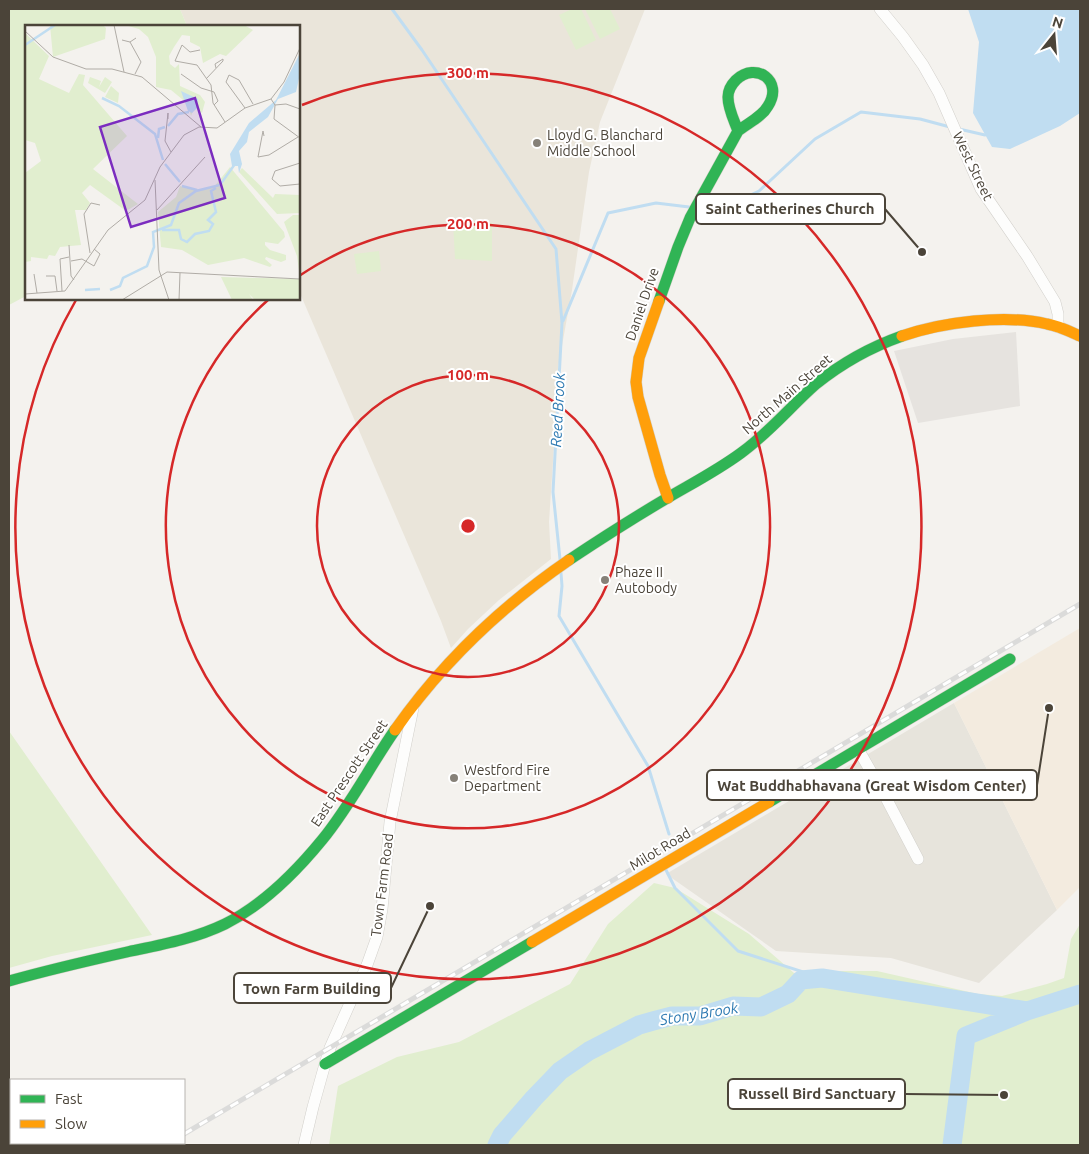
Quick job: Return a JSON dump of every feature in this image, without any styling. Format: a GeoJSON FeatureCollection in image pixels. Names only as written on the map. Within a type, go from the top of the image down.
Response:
{"type":"FeatureCollection","features":[{"type":"Feature","properties":{"kind":"street","name":"West Street"},"geometry":{"type":"LineString","coordinates":[[880,9],[903,37],[939,93],[981,189],[1027,256],[1055,302],[1058,314],[1058,327]]}},
{"type":"Feature","properties":{"kind":"street","name":"Daniel Drive"},"geometry":{"type":"LineString","coordinates":[[668,498],[638,398],[636,382],[639,358],[687,225],[738,131],[769,106],[773,97],[774,91],[769,78],[758,72],[743,74],[736,78],[730,87],[728,97],[738,131]]}},
{"type":"Feature","properties":{"kind":"street","name":"North Main Street"},"geometry":{"type":"LineString","coordinates":[[668,498],[717,470],[744,451],[832,371],[874,347],[913,332],[953,323],[1016,321],[1042,323],[1080,336]]}},
{"type":"Feature","properties":{"kind":"street","name":"East Prescott Street"},"geometry":{"type":"LineString","coordinates":[[9,981],[68,965],[176,941],[219,927],[245,912],[299,866],[318,846],[348,806],[389,738],[414,704],[463,649],[498,614],[566,561],[668,498]]}},
{"type":"Feature","properties":{"kind":"street","name":"Milot Road"},"geometry":{"type":"LineString","coordinates":[[324,1064],[1010,660]]}},
{"type":"Feature","properties":{"kind":"street","name":"Town Farm Road"},"geometry":{"type":"LineString","coordinates":[[304,1145],[324,1064],[367,965],[377,937],[382,909],[390,822],[414,704]]}},
{"type":"Feature","properties":{"kind":"street"},"geometry":{"type":"LineString","coordinates":[[858,749],[918,859]]}},
{"type":"Feature","properties":{"kind":"shaded area"},"geometry":{"type":"Polygon","coordinates":[[[180,9],[645,9],[600,122],[589,172],[572,290],[558,368],[549,522],[551,559],[499,600],[451,648],[300,293],[300,25],[187,25],[180,9]]]}},
{"type":"Feature","properties":{"kind":"shaded area"},"geometry":{"type":"Polygon","coordinates":[[[1016,332],[1020,406],[918,423],[894,351],[953,339],[1016,332]]]}},
{"type":"Feature","properties":{"kind":"shaded area"},"geometry":{"type":"Polygon","coordinates":[[[1080,628],[1080,887],[1057,910],[954,703],[1080,628]]]}},
{"type":"Feature","properties":{"kind":"shaded area"},"geometry":{"type":"Polygon","coordinates":[[[954,703],[1057,910],[979,983],[891,958],[776,951],[666,874],[954,703]]]}},
{"type":"Feature","properties":{"kind":"green space"},"geometry":{"type":"Polygon","coordinates":[[[9,9],[180,9],[187,25],[25,25],[25,297],[9,305],[9,9]]]}},
{"type":"Feature","properties":{"kind":"green space"},"geometry":{"type":"Polygon","coordinates":[[[572,9],[581,9],[596,40],[576,50],[559,15],[572,9]]]}},
{"type":"Feature","properties":{"kind":"green space"},"geometry":{"type":"Polygon","coordinates":[[[585,9],[610,9],[620,29],[600,39],[585,9]]]}},
{"type":"Feature","properties":{"kind":"green space"},"geometry":{"type":"Polygon","coordinates":[[[453,221],[492,223],[492,261],[455,259],[453,221]]]}},
{"type":"Feature","properties":{"kind":"green space"},"geometry":{"type":"Polygon","coordinates":[[[379,251],[381,271],[357,274],[354,254],[379,251]]]}},
{"type":"Feature","properties":{"kind":"green space"},"geometry":{"type":"Polygon","coordinates":[[[9,731],[152,935],[52,956],[9,968],[9,731]]]}},
{"type":"Feature","properties":{"kind":"green space"},"geometry":{"type":"Polygon","coordinates":[[[654,883],[675,888],[749,934],[794,973],[877,971],[978,994],[1002,996],[1064,978],[1071,939],[1080,924],[1080,1145],[329,1145],[338,1086],[397,1057],[459,1042],[570,984],[608,924],[654,883]]]}},
{"type":"Feature","properties":{"kind":"water"},"geometry":{"type":"Polygon","coordinates":[[[968,9],[1080,9],[1080,113],[1060,126],[1010,149],[992,147],[973,113],[979,42],[968,9]]]}},
{"type":"Feature","properties":{"kind":"waterway","name":"Reed Brook"},"geometry":{"type":"LineString","coordinates":[[392,9],[422,50],[556,249],[562,323],[553,492],[560,559]]}},
{"type":"Feature","properties":{"kind":"waterway"},"geometry":{"type":"LineString","coordinates":[[700,209],[717,211],[759,191],[815,139],[861,112],[920,119],[950,127]]}},
{"type":"Feature","properties":{"kind":"waterway"},"geometry":{"type":"LineString","coordinates":[[959,129],[985,135]]}},
{"type":"Feature","properties":{"kind":"waterway"},"geometry":{"type":"LineString","coordinates":[[563,321],[608,213],[656,203],[689,207]]}},
{"type":"Feature","properties":{"kind":"waterway","name":"Reed Brook"},"geometry":{"type":"LineString","coordinates":[[561,573],[562,586],[559,616],[648,766],[669,834]]}},
{"type":"Feature","properties":{"kind":"waterway"},"geometry":{"type":"LineString","coordinates":[[666,870],[675,888],[738,951],[822,978]]}},
{"type":"Feature","properties":{"kind":"waterway","name":"Stony Brook"},"geometry":{"type":"LineString","coordinates":[[497,1145],[502,1135],[560,1071],[589,1051],[639,1025],[672,1016],[700,1016],[733,1006],[761,1007],[788,994],[801,980],[822,978],[1027,1011],[1080,994]]}},
{"type":"Feature","properties":{"kind":"waterway","name":"Stony Brook"},"geometry":{"type":"LineString","coordinates":[[952,1145],[966,1036],[1027,1011]]}},
{"type":"Feature","properties":{"kind":"railway"},"geometry":{"type":"LineString","coordinates":[[185,1133],[1080,604]]}},
{"type":"Feature","properties":{"kind":"traffic: fast"},"geometry":{"type":"LineString","coordinates":[[659,301],[690,218],[738,131],[728,101],[730,88],[736,80],[744,75],[759,73],[766,76],[773,89],[768,106],[754,120],[738,131]]}},
{"type":"Feature","properties":{"kind":"traffic: fast"},"geometry":{"type":"LineString","coordinates":[[569,560],[741,453],[761,437],[816,384],[846,362],[868,350],[902,336]]}},
{"type":"Feature","properties":{"kind":"traffic: fast"},"geometry":{"type":"LineString","coordinates":[[769,802],[1010,659]]}},
{"type":"Feature","properties":{"kind":"traffic: fast"},"geometry":{"type":"LineString","coordinates":[[9,981],[189,938],[225,924],[252,908],[278,887],[322,840],[342,814],[395,730]]}},
{"type":"Feature","properties":{"kind":"traffic: fast"},"geometry":{"type":"LineString","coordinates":[[325,1064],[532,942]]}},
{"type":"Feature","properties":{"kind":"traffic: slow"},"geometry":{"type":"LineString","coordinates":[[659,301],[639,358],[636,382],[638,397],[668,498]]}},
{"type":"Feature","properties":{"kind":"traffic: slow"},"geometry":{"type":"LineString","coordinates":[[902,336],[955,323],[993,320],[1030,321],[1051,325],[1080,336]]}},
{"type":"Feature","properties":{"kind":"traffic: slow"},"geometry":{"type":"LineString","coordinates":[[395,730],[413,705],[474,637],[520,597],[569,560]]}},
{"type":"Feature","properties":{"kind":"traffic: slow"},"geometry":{"type":"LineString","coordinates":[[532,942],[769,802]]}},
{"type":"Feature","properties":{"kind":"place","name":"Lloyd G. Blanchard Middle School"},"geometry":{"type":"Point","coordinates":[537,143]}},
{"type":"Feature","properties":{"kind":"place","name":"Saint Catherines Church"},"geometry":{"type":"Point","coordinates":[922,252]}},
{"type":"Feature","properties":{"kind":"place","name":"Phaze II Autobody"},"geometry":{"type":"Point","coordinates":[605,580]}},
{"type":"Feature","properties":{"kind":"place","name":"Wat Buddhabhavana (Great Wisdom Center)"},"geometry":{"type":"Point","coordinates":[1049,708]}},
{"type":"Feature","properties":{"kind":"place","name":"Westford Fire Department"},"geometry":{"type":"Point","coordinates":[454,778]}},
{"type":"Feature","properties":{"kind":"place","name":"Town Farm Building"},"geometry":{"type":"Point","coordinates":[430,906]}},
{"type":"Feature","properties":{"kind":"place","name":"Russell Bird Sanctuary"},"geometry":{"type":"Point","coordinates":[1004,1095]}}]}
